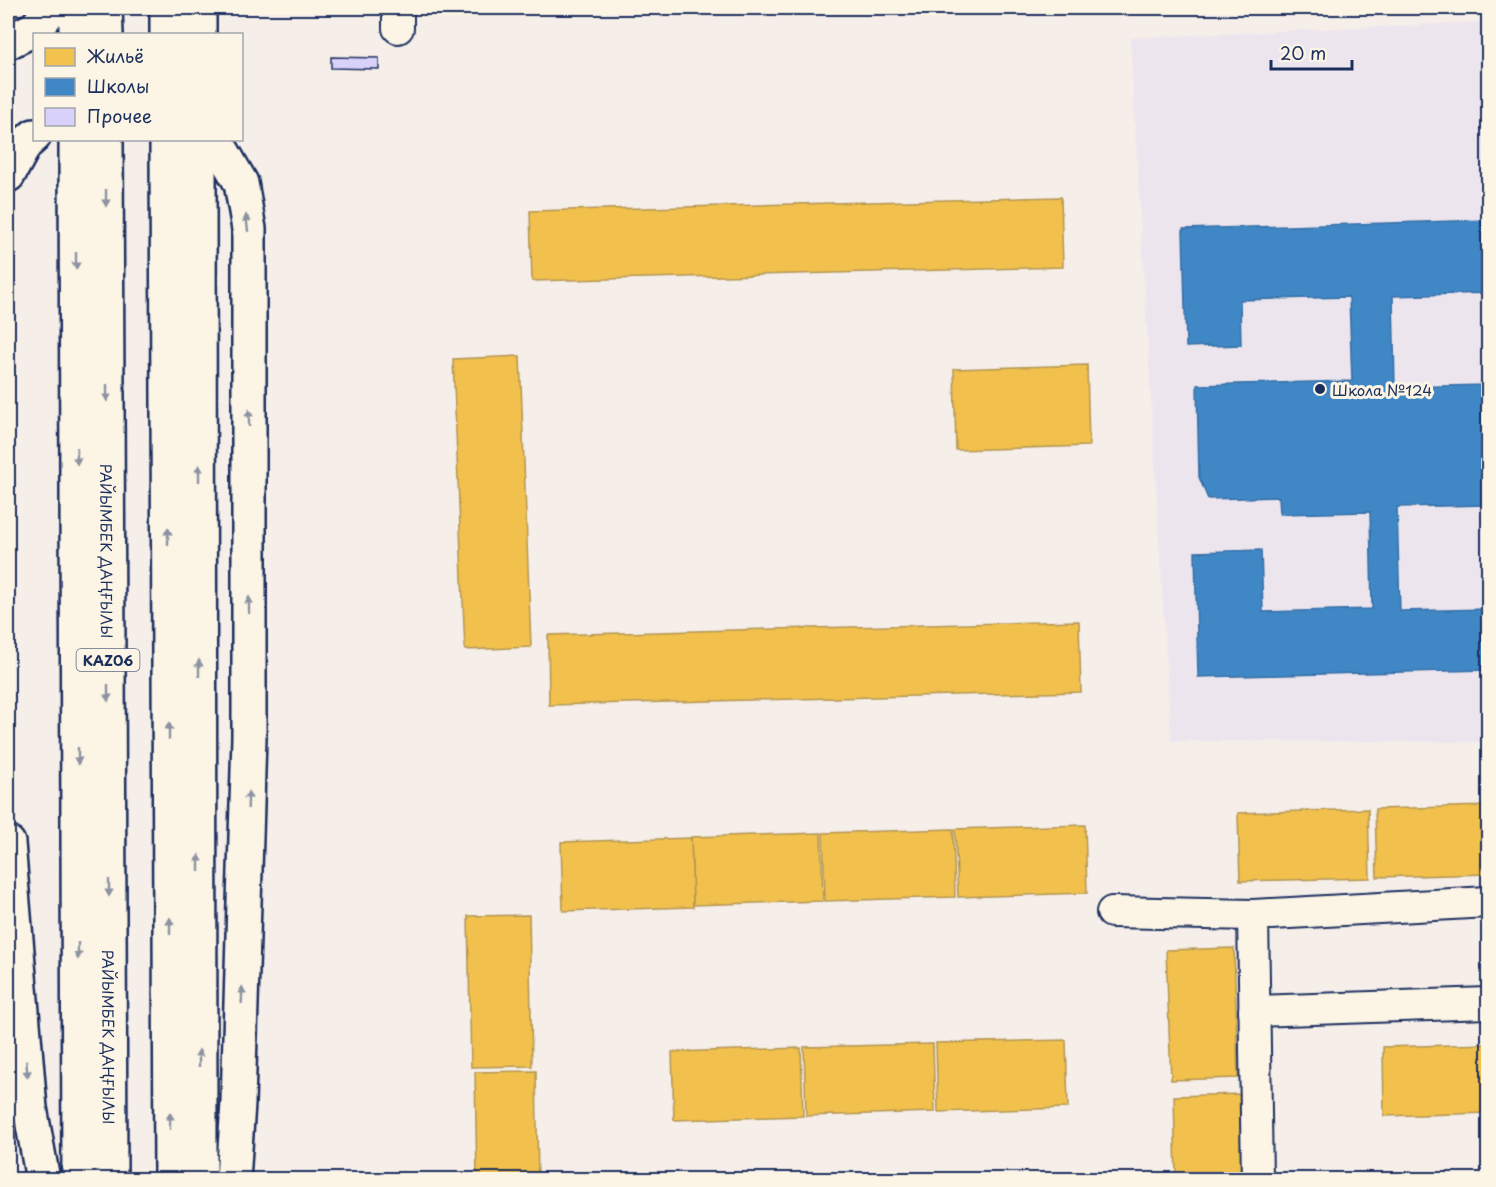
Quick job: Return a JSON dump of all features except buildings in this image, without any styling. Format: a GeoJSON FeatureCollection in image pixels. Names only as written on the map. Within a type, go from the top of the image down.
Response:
{"type":"FeatureCollection","features":[{"type":"Feature","properties":{"kind":"main road"},"geometry":{"type":"LineString","coordinates":[[8,43],[36,28],[51,8]]}},
{"type":"Feature","properties":{"kind":"main road"},"geometry":{"type":"LineString","coordinates":[[75,8],[76,33]]}},
{"type":"Feature","properties":{"kind":"main road"},"geometry":{"type":"LineString","coordinates":[[105,8],[105,33]]}},
{"type":"Feature","properties":{"kind":"main road"},"geometry":{"type":"LineString","coordinates":[[166,8],[167,33]]}},
{"type":"Feature","properties":{"kind":"main road"},"geometry":{"type":"LineString","coordinates":[[199,8],[199,33]]}},
{"type":"Feature","properties":{"kind":"main road"},"geometry":{"type":"LineString","coordinates":[[8,43],[33,48]]}},
{"type":"Feature","properties":{"kind":"main road"},"geometry":{"type":"LineString","coordinates":[[8,175],[25,144],[33,136]]}},
{"type":"Feature","properties":{"kind":"main road"},"geometry":{"type":"LineString","coordinates":[[76,141],[79,1179]]}},
{"type":"Feature","properties":{"kind":"main road","name":"РАЙЫМБЕК ДАҢҒЫЛЫ"},"geometry":{"type":"LineString","coordinates":[[106,141],[110,1179]]}},
{"type":"Feature","properties":{"kind":"main road"},"geometry":{"type":"LineString","coordinates":[[167,141],[171,1179]]}},
{"type":"Feature","properties":{"kind":"main road"},"geometry":{"type":"LineString","coordinates":[[199,141],[200,1179]]}},
{"type":"Feature","properties":{"kind":"main road"},"geometry":{"type":"LineString","coordinates":[[217,141],[242,183],[249,229],[249,737],[239,1092],[233,1179]]}},
{"type":"Feature","properties":{"kind":"main road"},"geometry":{"type":"LineString","coordinates":[[8,843],[30,1108],[43,1179]]}},
{"type":"Feature","properties":{"kind":"street"},"geometry":{"type":"LineString","coordinates":[[1112,912],[1253,915],[1488,902]]}},
{"type":"Feature","properties":{"kind":"street"},"geometry":{"type":"LineString","coordinates":[[1253,915],[1257,1179]]}},
{"type":"Feature","properties":{"kind":"street"},"geometry":{"type":"LineString","coordinates":[[1254,1011],[1488,1003]]}},
{"type":"Feature","properties":{"kind":"shaded area","name":"Школа №124"},"geometry":{"type":"Polygon","coordinates":[[[1488,22],[1488,742],[1171,741],[1130,38],[1488,22]]]}},
{"type":"Feature","properties":{"kind":"place","name":"Школа №124"},"geometry":{"type":"Point","coordinates":[1320,389]}}]}
